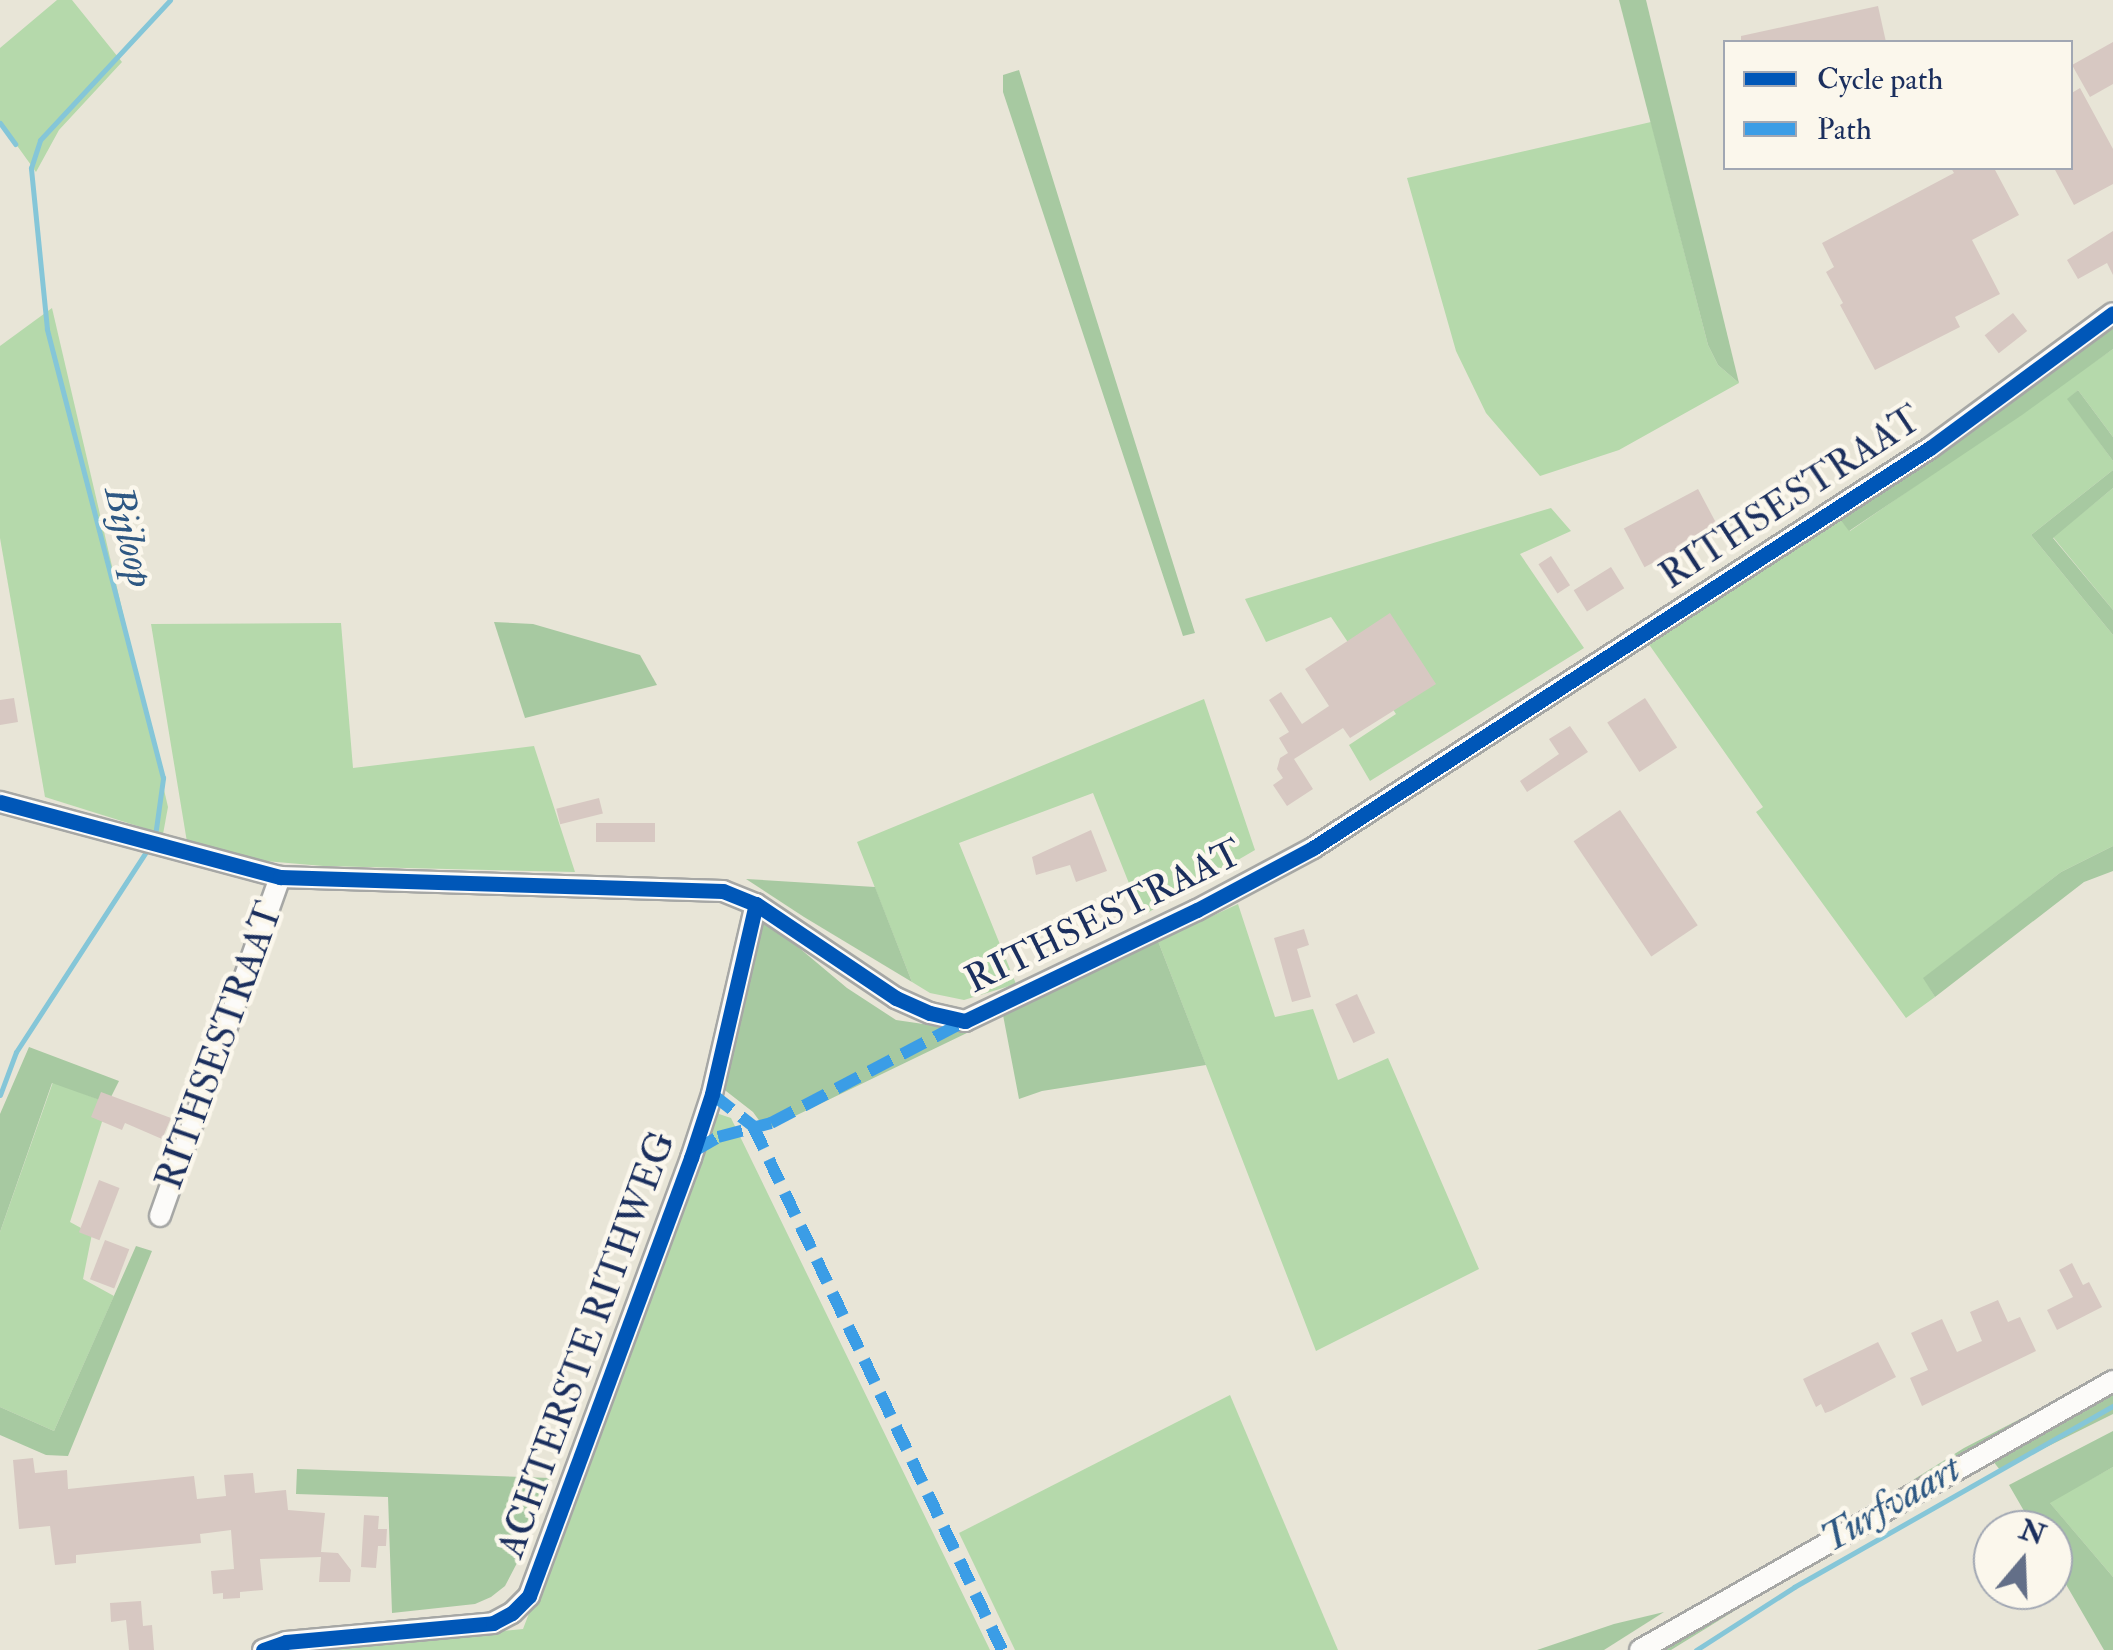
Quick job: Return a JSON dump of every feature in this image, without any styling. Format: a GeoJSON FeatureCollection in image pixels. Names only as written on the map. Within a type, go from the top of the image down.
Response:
{"type":"FeatureCollection","features":[{"type":"Feature","properties":{"kind":"street","name":"RITHSESTRAAT"},"geometry":{"type":"LineString","coordinates":[[0,802],[280,876],[723,892],[756,904],[896,998],[930,1013],[966,1021],[1313,848],[1930,448],[2113,313]]}},
{"type":"Feature","properties":{"kind":"street","name":"RITHSESTRAAT"},"geometry":{"type":"LineString","coordinates":[[160,1216],[280,876]]}},
{"type":"Feature","properties":{"kind":"street","name":"ACHTERSTE RITHWEG"},"geometry":{"type":"LineString","coordinates":[[263,1650],[286,1642],[493,1623],[512,1613],[528,1596],[694,1151],[739,988],[756,904]]}},
{"type":"Feature","properties":{"kind":"street"},"geometry":{"type":"LineString","coordinates":[[1640,1650],[2113,1381]]}},
{"type":"Feature","properties":{"kind":"green space"},"geometry":{"type":"Polygon","coordinates":[[[57,0],[72,0],[122,62],[59,130],[36,172],[0,122],[0,48],[57,0]]]}},
{"type":"Feature","properties":{"kind":"green space"},"geometry":{"type":"Polygon","coordinates":[[[1619,0],[1646,0],[1739,383],[1718,365],[1708,345],[1619,0]]]}},
{"type":"Feature","properties":{"kind":"green space"},"geometry":{"type":"Polygon","coordinates":[[[1019,70],[1195,633],[1183,636],[1003,92],[1003,75],[1019,70]]]}},
{"type":"Feature","properties":{"kind":"green space"},"geometry":{"type":"Polygon","coordinates":[[[1651,122],[1708,345],[1718,365],[1739,383],[1619,450],[1540,476],[1486,413],[1456,351],[1407,178],[1651,122]]]}},
{"type":"Feature","properties":{"kind":"green space"},"geometry":{"type":"Polygon","coordinates":[[[52,308],[168,807],[163,834],[45,797],[0,538],[0,346],[52,308]]]}},
{"type":"Feature","properties":{"kind":"green space"},"geometry":{"type":"Polygon","coordinates":[[[2113,327],[2113,349],[2022,415],[1849,531],[1839,518],[2113,327]]]}},
{"type":"Feature","properties":{"kind":"green space"},"geometry":{"type":"Polygon","coordinates":[[[2113,349],[2113,437],[2078,390],[2068,399],[2113,461],[2113,470],[2031,535],[2113,635],[2113,846],[2061,872],[1924,978],[1935,997],[1906,1018],[1756,812],[1763,807],[1648,643],[1839,518],[1850,531],[2113,349]]]}},
{"type":"Feature","properties":{"kind":"green space"},"geometry":{"type":"Polygon","coordinates":[[[2078,390],[2113,437],[2113,461],[2067,399],[2078,390]]]}},
{"type":"Feature","properties":{"kind":"green space"},"geometry":{"type":"Polygon","coordinates":[[[2113,470],[2113,488],[2053,538],[2113,610],[2113,635],[2031,535],[2113,470]]]}},
{"type":"Feature","properties":{"kind":"green space"},"geometry":{"type":"Polygon","coordinates":[[[2113,488],[2113,610],[2053,537],[2113,488]]]}},
{"type":"Feature","properties":{"kind":"green space"},"geometry":{"type":"Polygon","coordinates":[[[1551,508],[1571,531],[1520,554],[1584,648],[1370,781],[1349,745],[1396,714],[1331,617],[1266,642],[1245,599],[1551,508]]]}},
{"type":"Feature","properties":{"kind":"green space"},"geometry":{"type":"Polygon","coordinates":[[[494,622],[533,624],[640,655],[657,685],[525,718],[494,622]]]}},
{"type":"Feature","properties":{"kind":"green space"},"geometry":{"type":"Polygon","coordinates":[[[341,623],[353,768],[534,746],[575,872],[323,866],[265,861],[187,842],[151,624],[341,623]]]}},
{"type":"Feature","properties":{"kind":"green space"},"geometry":{"type":"Polygon","coordinates":[[[1204,699],[1255,850],[1142,916],[1093,793],[959,843],[1016,984],[964,1000],[930,993],[912,982],[857,842],[1204,699]]]}},
{"type":"Feature","properties":{"kind":"green space"},"geometry":{"type":"Polygon","coordinates":[[[2113,846],[2113,871],[2084,882],[1935,997],[1923,978],[2061,872],[2113,846]]]}},
{"type":"Feature","properties":{"kind":"green space"},"geometry":{"type":"Polygon","coordinates":[[[746,879],[875,887],[912,982],[804,917],[746,879]]]}},
{"type":"Feature","properties":{"kind":"green space"},"geometry":{"type":"Polygon","coordinates":[[[1238,904],[1275,1017],[1313,1009],[1338,1080],[1388,1058],[1479,1269],[1316,1351],[1158,941],[1238,904]]]}},
{"type":"Feature","properties":{"kind":"green space"},"geometry":{"type":"Polygon","coordinates":[[[760,915],[847,988],[896,1020],[971,1031],[766,1130],[753,1112],[717,1084],[760,915]]]}},
{"type":"Feature","properties":{"kind":"green space"},"geometry":{"type":"Polygon","coordinates":[[[1158,941],[1206,1065],[1042,1091],[1019,1099],[1003,1015],[1158,941]]]}},
{"type":"Feature","properties":{"kind":"green space"},"geometry":{"type":"Polygon","coordinates":[[[29,1047],[119,1081],[108,1103],[52,1083],[0,1232],[0,1114],[29,1047]]]}},
{"type":"Feature","properties":{"kind":"green space"},"geometry":{"type":"Polygon","coordinates":[[[53,1082],[108,1103],[70,1222],[92,1234],[83,1279],[114,1296],[54,1431],[0,1407],[0,1232],[53,1082]]]}},
{"type":"Feature","properties":{"kind":"green space"},"geometry":{"type":"Polygon","coordinates":[[[710,1111],[731,1118],[990,1650],[302,1650],[523,1629],[653,1290],[710,1111]]]}},
{"type":"Feature","properties":{"kind":"green space"},"geometry":{"type":"Polygon","coordinates":[[[136,1246],[152,1251],[68,1456],[46,1455],[0,1435],[0,1407],[54,1431],[136,1246]]]}},
{"type":"Feature","properties":{"kind":"green space"},"geometry":{"type":"Polygon","coordinates":[[[2113,1371],[2113,1414],[2000,1470],[1989,1456],[1971,1465],[1671,1650],[1641,1650],[1964,1448],[2113,1371]]]}},
{"type":"Feature","properties":{"kind":"green space"},"geometry":{"type":"Polygon","coordinates":[[[1230,1395],[1338,1650],[1015,1650],[959,1533],[1230,1395]]]}},
{"type":"Feature","properties":{"kind":"green space"},"geometry":{"type":"Polygon","coordinates":[[[2113,1431],[2113,1467],[2050,1503],[2056,1510],[2023,1510],[2009,1485],[2113,1431]]]}},
{"type":"Feature","properties":{"kind":"green space"},"geometry":{"type":"Polygon","coordinates":[[[2113,1467],[2113,1577],[2073,1530],[2073,1510],[2056,1510],[2049,1502],[2113,1467]]]}},
{"type":"Feature","properties":{"kind":"green space"},"geometry":{"type":"Polygon","coordinates":[[[297,1469],[550,1478],[505,1586],[475,1604],[392,1613],[388,1497],[296,1494],[297,1469]]]}},
{"type":"Feature","properties":{"kind":"green space"},"geometry":{"type":"Polygon","coordinates":[[[2073,1530],[2113,1577],[2113,1650],[2104,1650],[2073,1597],[2073,1530]]]}},
{"type":"Feature","properties":{"kind":"green space"},"geometry":{"type":"Polygon","coordinates":[[[1664,1612],[1604,1650],[1537,1650],[1614,1624],[1664,1612]]]}},
{"type":"Feature","properties":{"kind":"building"},"geometry":{"type":"Polygon","coordinates":[[[1878,6],[1886,40],[1741,40],[1741,36],[1878,6]]]}},
{"type":"Feature","properties":{"kind":"building"},"geometry":{"type":"Polygon","coordinates":[[[2113,42],[2113,84],[2090,97],[2073,64],[2113,42]]]}},
{"type":"Feature","properties":{"kind":"building"},"geometry":{"type":"Polygon","coordinates":[[[2080,88],[2113,149],[2113,184],[2074,205],[2055,170],[2073,170],[2073,92],[2080,88]]]}},
{"type":"Feature","properties":{"kind":"building"},"geometry":{"type":"Polygon","coordinates":[[[1952,170],[1995,170],[2019,215],[1972,240],[2000,294],[1955,317],[1960,327],[1875,370],[1826,272],[1834,267],[1822,243],[1954,173],[1952,170]]]}},
{"type":"Feature","properties":{"kind":"building"},"geometry":{"type":"Polygon","coordinates":[[[2113,231],[2113,275],[2107,263],[2078,279],[2067,260],[2113,231]]]}},
{"type":"Feature","properties":{"kind":"building"},"geometry":{"type":"Polygon","coordinates":[[[2013,313],[2027,331],[1999,353],[1985,335],[2013,313]]]}},
{"type":"Feature","properties":{"kind":"building"},"geometry":{"type":"Polygon","coordinates":[[[1698,489],[1719,528],[1644,567],[1624,528],[1698,489]]]}},
{"type":"Feature","properties":{"kind":"building"},"geometry":{"type":"Polygon","coordinates":[[[1551,556],[1570,585],[1557,594],[1538,564],[1551,556]]]}},
{"type":"Feature","properties":{"kind":"building"},"geometry":{"type":"Polygon","coordinates":[[[1611,567],[1624,588],[1587,612],[1574,590],[1611,567]]]}},
{"type":"Feature","properties":{"kind":"building"},"geometry":{"type":"Polygon","coordinates":[[[1390,613],[1436,684],[1350,738],[1343,728],[1294,759],[1313,789],[1287,806],[1273,785],[1283,778],[1277,769],[1280,758],[1288,753],[1279,738],[1289,732],[1269,700],[1281,692],[1302,724],[1329,706],[1305,669],[1390,613]]]}},
{"type":"Feature","properties":{"kind":"building"},"geometry":{"type":"Polygon","coordinates":[[[14,698],[18,722],[0,725],[0,700],[14,698]]]}},
{"type":"Feature","properties":{"kind":"building"},"geometry":{"type":"Polygon","coordinates":[[[1645,698],[1677,747],[1639,772],[1607,723],[1645,698]]]}},
{"type":"Feature","properties":{"kind":"building"},"geometry":{"type":"Polygon","coordinates":[[[1570,726],[1588,752],[1527,792],[1520,781],[1559,754],[1549,739],[1570,726]]]}},
{"type":"Feature","properties":{"kind":"building"},"geometry":{"type":"Polygon","coordinates":[[[599,798],[603,814],[560,824],[556,809],[599,798]]]}},
{"type":"Feature","properties":{"kind":"building"},"geometry":{"type":"Polygon","coordinates":[[[1620,810],[1698,925],[1651,957],[1574,841],[1620,810]]]}},
{"type":"Feature","properties":{"kind":"building"},"geometry":{"type":"Polygon","coordinates":[[[596,823],[655,823],[655,842],[596,842],[596,823]]]}},
{"type":"Feature","properties":{"kind":"building"},"geometry":{"type":"Polygon","coordinates":[[[1091,830],[1107,871],[1076,882],[1070,865],[1036,875],[1032,857],[1091,830]]]}},
{"type":"Feature","properties":{"kind":"building"},"geometry":{"type":"Polygon","coordinates":[[[1304,929],[1309,945],[1297,949],[1311,997],[1292,1002],[1274,938],[1304,929]]]}},
{"type":"Feature","properties":{"kind":"building"},"geometry":{"type":"Polygon","coordinates":[[[1357,994],[1375,1033],[1353,1043],[1335,1004],[1357,994]]]}},
{"type":"Feature","properties":{"kind":"building"},"geometry":{"type":"Polygon","coordinates":[[[101,1092],[171,1118],[162,1139],[125,1123],[122,1130],[91,1117],[101,1092]]]}},
{"type":"Feature","properties":{"kind":"building"},"geometry":{"type":"Polygon","coordinates":[[[99,1180],[120,1188],[99,1240],[79,1232],[99,1180]]]}},
{"type":"Feature","properties":{"kind":"building"},"geometry":{"type":"Polygon","coordinates":[[[105,1240],[129,1249],[114,1289],[90,1279],[105,1240]]]}},
{"type":"Feature","properties":{"kind":"building"},"geometry":{"type":"Polygon","coordinates":[[[2072,1263],[2083,1285],[2089,1282],[2102,1307],[2057,1330],[2047,1310],[2073,1297],[2059,1270],[2072,1263]]]}},
{"type":"Feature","properties":{"kind":"building"},"geometry":{"type":"Polygon","coordinates":[[[1998,1300],[2008,1322],[2020,1317],[2036,1351],[1922,1406],[1910,1378],[1928,1370],[1911,1333],[1942,1319],[1957,1352],[1982,1341],[1970,1312],[1998,1300]]]}},
{"type":"Feature","properties":{"kind":"building"},"geometry":{"type":"Polygon","coordinates":[[[1878,1342],[1896,1377],[1831,1411],[1825,1413],[1821,1404],[1816,1407],[1803,1379],[1878,1342]]]}},
{"type":"Feature","properties":{"kind":"building"},"geometry":{"type":"Polygon","coordinates":[[[33,1458],[35,1473],[67,1470],[68,1489],[194,1476],[197,1499],[226,1496],[224,1475],[253,1473],[255,1493],[286,1490],[288,1510],[325,1513],[321,1552],[338,1553],[351,1570],[350,1582],[319,1582],[321,1557],[260,1559],[263,1590],[240,1592],[240,1598],[223,1599],[223,1593],[213,1594],[211,1571],[234,1569],[231,1530],[200,1534],[201,1543],[76,1555],[76,1563],[55,1565],[50,1526],[19,1529],[13,1460],[33,1458]]]}},
{"type":"Feature","properties":{"kind":"building"},"geometry":{"type":"Polygon","coordinates":[[[364,1515],[379,1516],[378,1529],[387,1529],[386,1546],[378,1546],[376,1568],[361,1567],[364,1515]]]}},
{"type":"Feature","properties":{"kind":"building"},"geometry":{"type":"Polygon","coordinates":[[[141,1601],[143,1626],[152,1625],[154,1650],[129,1650],[126,1620],[111,1622],[110,1603],[141,1601]]]}},
{"type":"Feature","properties":{"kind":"waterway","name":"Bijloop"},"geometry":{"type":"LineString","coordinates":[[155,836],[163,778],[47,329],[31,168],[40,140],[170,0]]}},
{"type":"Feature","properties":{"kind":"waterway"},"geometry":{"type":"LineString","coordinates":[[0,123],[15,144]]}},
{"type":"Feature","properties":{"kind":"waterway","name":"Bijloop"},"geometry":{"type":"LineString","coordinates":[[0,1095],[16,1052],[150,846]]}},
{"type":"Feature","properties":{"kind":"waterway","name":"Turfvaart"},"geometry":{"type":"LineString","coordinates":[[1696,1650],[1794,1587],[2113,1406]]}},
{"type":"Feature","properties":{"kind":"marked path"},"geometry":{"type":"LineString","coordinates":[[694,1151],[718,1137],[771,1123],[965,1021]]}},
{"type":"Feature","properties":{"kind":"marked path"},"geometry":{"type":"LineString","coordinates":[[712,1094],[753,1126],[1002,1650]]}},
{"type":"Feature","properties":{"kind":"cycle path"},"geometry":{"type":"LineString","coordinates":[[0,802],[280,877],[723,891],[756,904],[896,998],[930,1013],[965,1021],[1197,910],[1313,848],[1930,448],[2113,313]]}},
{"type":"Feature","properties":{"kind":"cycle path"},"geometry":{"type":"LineString","coordinates":[[263,1650],[286,1642],[493,1623],[512,1613],[529,1596],[712,1094],[756,904]]}}]}
